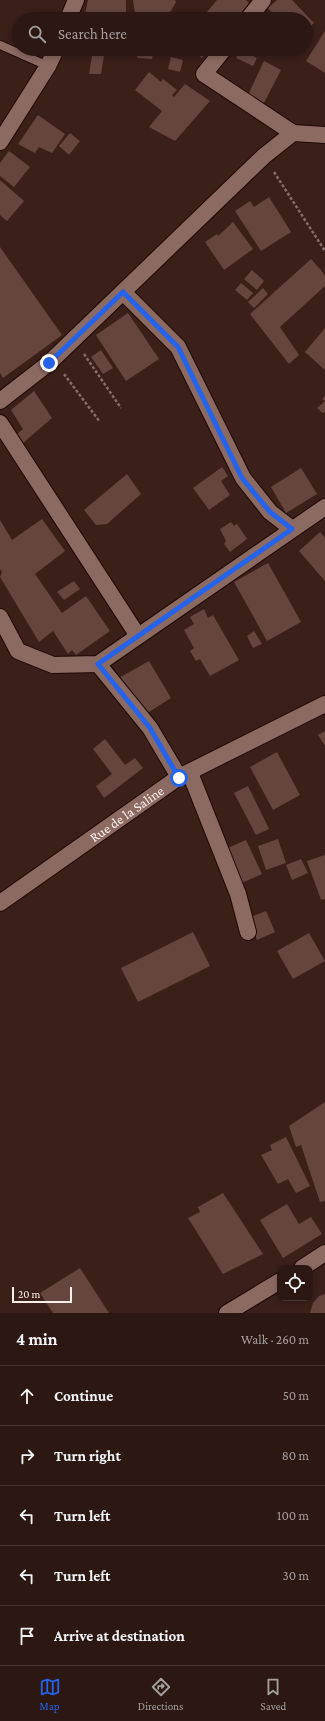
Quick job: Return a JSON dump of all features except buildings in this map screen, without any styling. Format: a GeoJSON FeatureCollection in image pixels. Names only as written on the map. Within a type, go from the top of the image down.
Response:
{"type":"FeatureCollection","features":[{"type":"Feature","properties":{"kind":"street"},"geometry":{"type":"LineString","coordinates":[[71,12],[76,0]]}},
{"type":"Feature","properties":{"kind":"street"},"geometry":{"type":"LineString","coordinates":[[254,12],[263,0]]}},
{"type":"Feature","properties":{"kind":"street"},"geometry":{"type":"LineString","coordinates":[[0,142],[48,66],[53,56]]}},
{"type":"Feature","properties":{"kind":"street"},"geometry":{"type":"LineString","coordinates":[[218,56],[204,74],[293,133],[325,135]]}},
{"type":"Feature","properties":{"kind":"street"},"geometry":{"type":"LineString","coordinates":[[0,401],[49,363],[264,156],[293,133]]}},
{"type":"Feature","properties":{"kind":"street"},"geometry":{"type":"LineString","coordinates":[[123,292],[178,347],[242,478],[270,512],[292,529]]}},
{"type":"Feature","properties":{"kind":"street"},"geometry":{"type":"LineString","coordinates":[[0,423],[138,636]]}},
{"type":"Feature","properties":{"kind":"street"},"geometry":{"type":"LineString","coordinates":[[0,616],[18,651],[53,665],[98,664],[325,506]]}},
{"type":"Feature","properties":{"kind":"street"},"geometry":{"type":"LineString","coordinates":[[98,664],[150,728],[184,775],[238,894],[248,932]]}},
{"type":"Feature","properties":{"kind":"street","name":"Rue de la Saline"},"geometry":{"type":"LineString","coordinates":[[0,903],[184,775],[325,704]]}},
{"type":"Feature","properties":{"kind":"street"},"geometry":{"type":"LineString","coordinates":[[307,1265],[325,1253]]}},
{"type":"Feature","properties":{"kind":"street"},"geometry":{"type":"LineString","coordinates":[[227,1313],[277,1283]]}},
{"type":"Feature","properties":{"kind":"lane"},"geometry":{"type":"LineString","coordinates":[[0,45],[12,50]]}},
{"type":"Feature","properties":{"kind":"lane"},"geometry":{"type":"LineString","coordinates":[[25,56],[48,66]]}},
{"type":"Feature","properties":{"kind":"path"},"geometry":{"type":"LineString","coordinates":[[264,156],[325,251]]}},
{"type":"Feature","properties":{"kind":"path"},"geometry":{"type":"LineString","coordinates":[[74,338],[121,408]]}},
{"type":"Feature","properties":{"kind":"path"},"geometry":{"type":"LineString","coordinates":[[49,363],[65,376],[100,422]]}},
{"type":"Feature","properties":{"kind":"route"},"geometry":{"type":"LineString","coordinates":[[49,363],[123,292],[178,347],[242,478],[270,512],[292,529],[98,664],[150,728],[179,778]]}}]}
